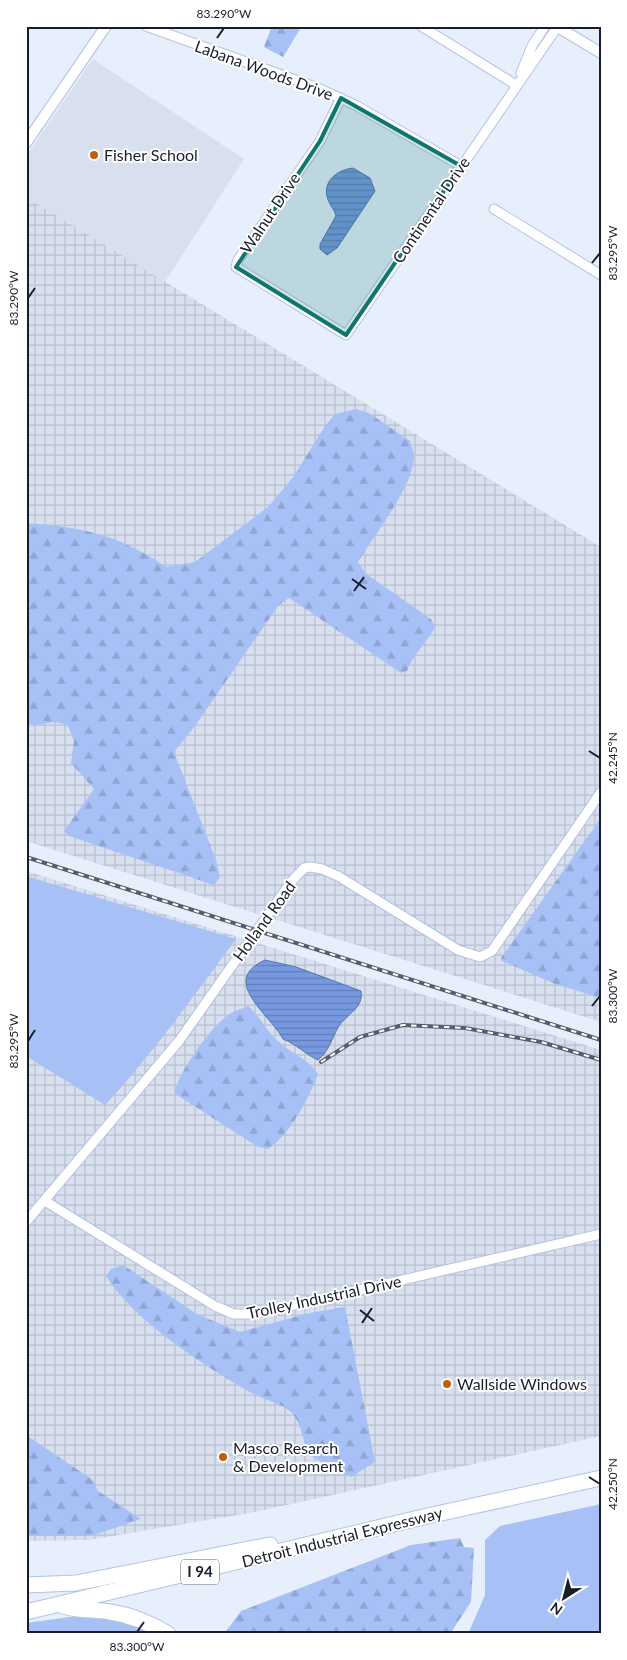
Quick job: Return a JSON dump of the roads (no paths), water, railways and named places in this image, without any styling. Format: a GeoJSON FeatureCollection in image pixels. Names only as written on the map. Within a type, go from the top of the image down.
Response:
{"type":"FeatureCollection","features":[{"type":"Feature","properties":{"kind":"highway","name":"Detroit Industrial Expressway"},"geometry":{"type":"LineString","coordinates":[[27,1612],[422,1517],[601,1478]]}},
{"type":"Feature","properties":{"kind":"highway"},"geometry":{"type":"LineString","coordinates":[[26,1584],[76,1583],[305,1537],[341,1538]]}},
{"type":"Feature","properties":{"kind":"highway"},"geometry":{"type":"LineString","coordinates":[[59,1605],[76,1610],[108,1611],[129,1616],[168,1634]]}},
{"type":"Feature","properties":{"kind":"street"},"geometry":{"type":"LineString","coordinates":[[26,143],[106,26]]}},
{"type":"Feature","properties":{"kind":"street","name":"Labana Woods Drive"},"geometry":{"type":"LineString","coordinates":[[146,26],[273,70],[342,98],[460,166]]}},
{"type":"Feature","properties":{"kind":"street","name":"Labana Woods Drive"},"geometry":{"type":"LineString","coordinates":[[161,26],[171,36]]}},
{"type":"Feature","properties":{"kind":"street"},"geometry":{"type":"LineString","coordinates":[[421,26],[516,85]]}},
{"type":"Feature","properties":{"kind":"street","name":"Continental Drive"},"geometry":{"type":"LineString","coordinates":[[516,85],[532,46],[545,26]]}},
{"type":"Feature","properties":{"kind":"street"},"geometry":{"type":"LineString","coordinates":[[557,27],[601,53]]}},
{"type":"Feature","properties":{"kind":"street","name":"Continental Drive"},"geometry":{"type":"LineString","coordinates":[[346,335],[557,27]]}},
{"type":"Feature","properties":{"kind":"street","name":"Walnut Drive"},"geometry":{"type":"LineString","coordinates":[[342,98],[320,141],[236,263],[236,267],[346,335]]}},
{"type":"Feature","properties":{"kind":"street"},"geometry":{"type":"LineString","coordinates":[[494,209],[601,275]]}},
{"type":"Feature","properties":{"kind":"street","name":"Holland Road"},"geometry":{"type":"LineString","coordinates":[[26,1222],[179,1041],[291,882],[304,868],[317,868],[338,876],[458,950],[480,957],[492,951],[601,792]]}},
{"type":"Feature","properties":{"kind":"street","name":"Trolley Industrial Drive"},"geometry":{"type":"LineString","coordinates":[[45,1201],[215,1306],[240,1315],[255,1314],[601,1234]]}},
{"type":"Feature","properties":{"kind":"railway"},"geometry":{"type":"LineString","coordinates":[[26,857],[601,1040]]}},
{"type":"Feature","properties":{"kind":"railway"},"geometry":{"type":"LineString","coordinates":[[321,1062],[360,1037],[403,1025],[465,1028],[541,1042],[601,1060]]}},
{"type":"Feature","properties":{"kind":"place","name":"Fisher School"},"geometry":{"type":"Point","coordinates":[94,155]}},
{"type":"Feature","properties":{"kind":"place","name":"Wallside Windows"},"geometry":{"type":"Point","coordinates":[447,1384]}},
{"type":"Feature","properties":{"kind":"place","name":"Masco Resarch & Development"},"geometry":{"type":"Point","coordinates":[223,1457]}}]}
